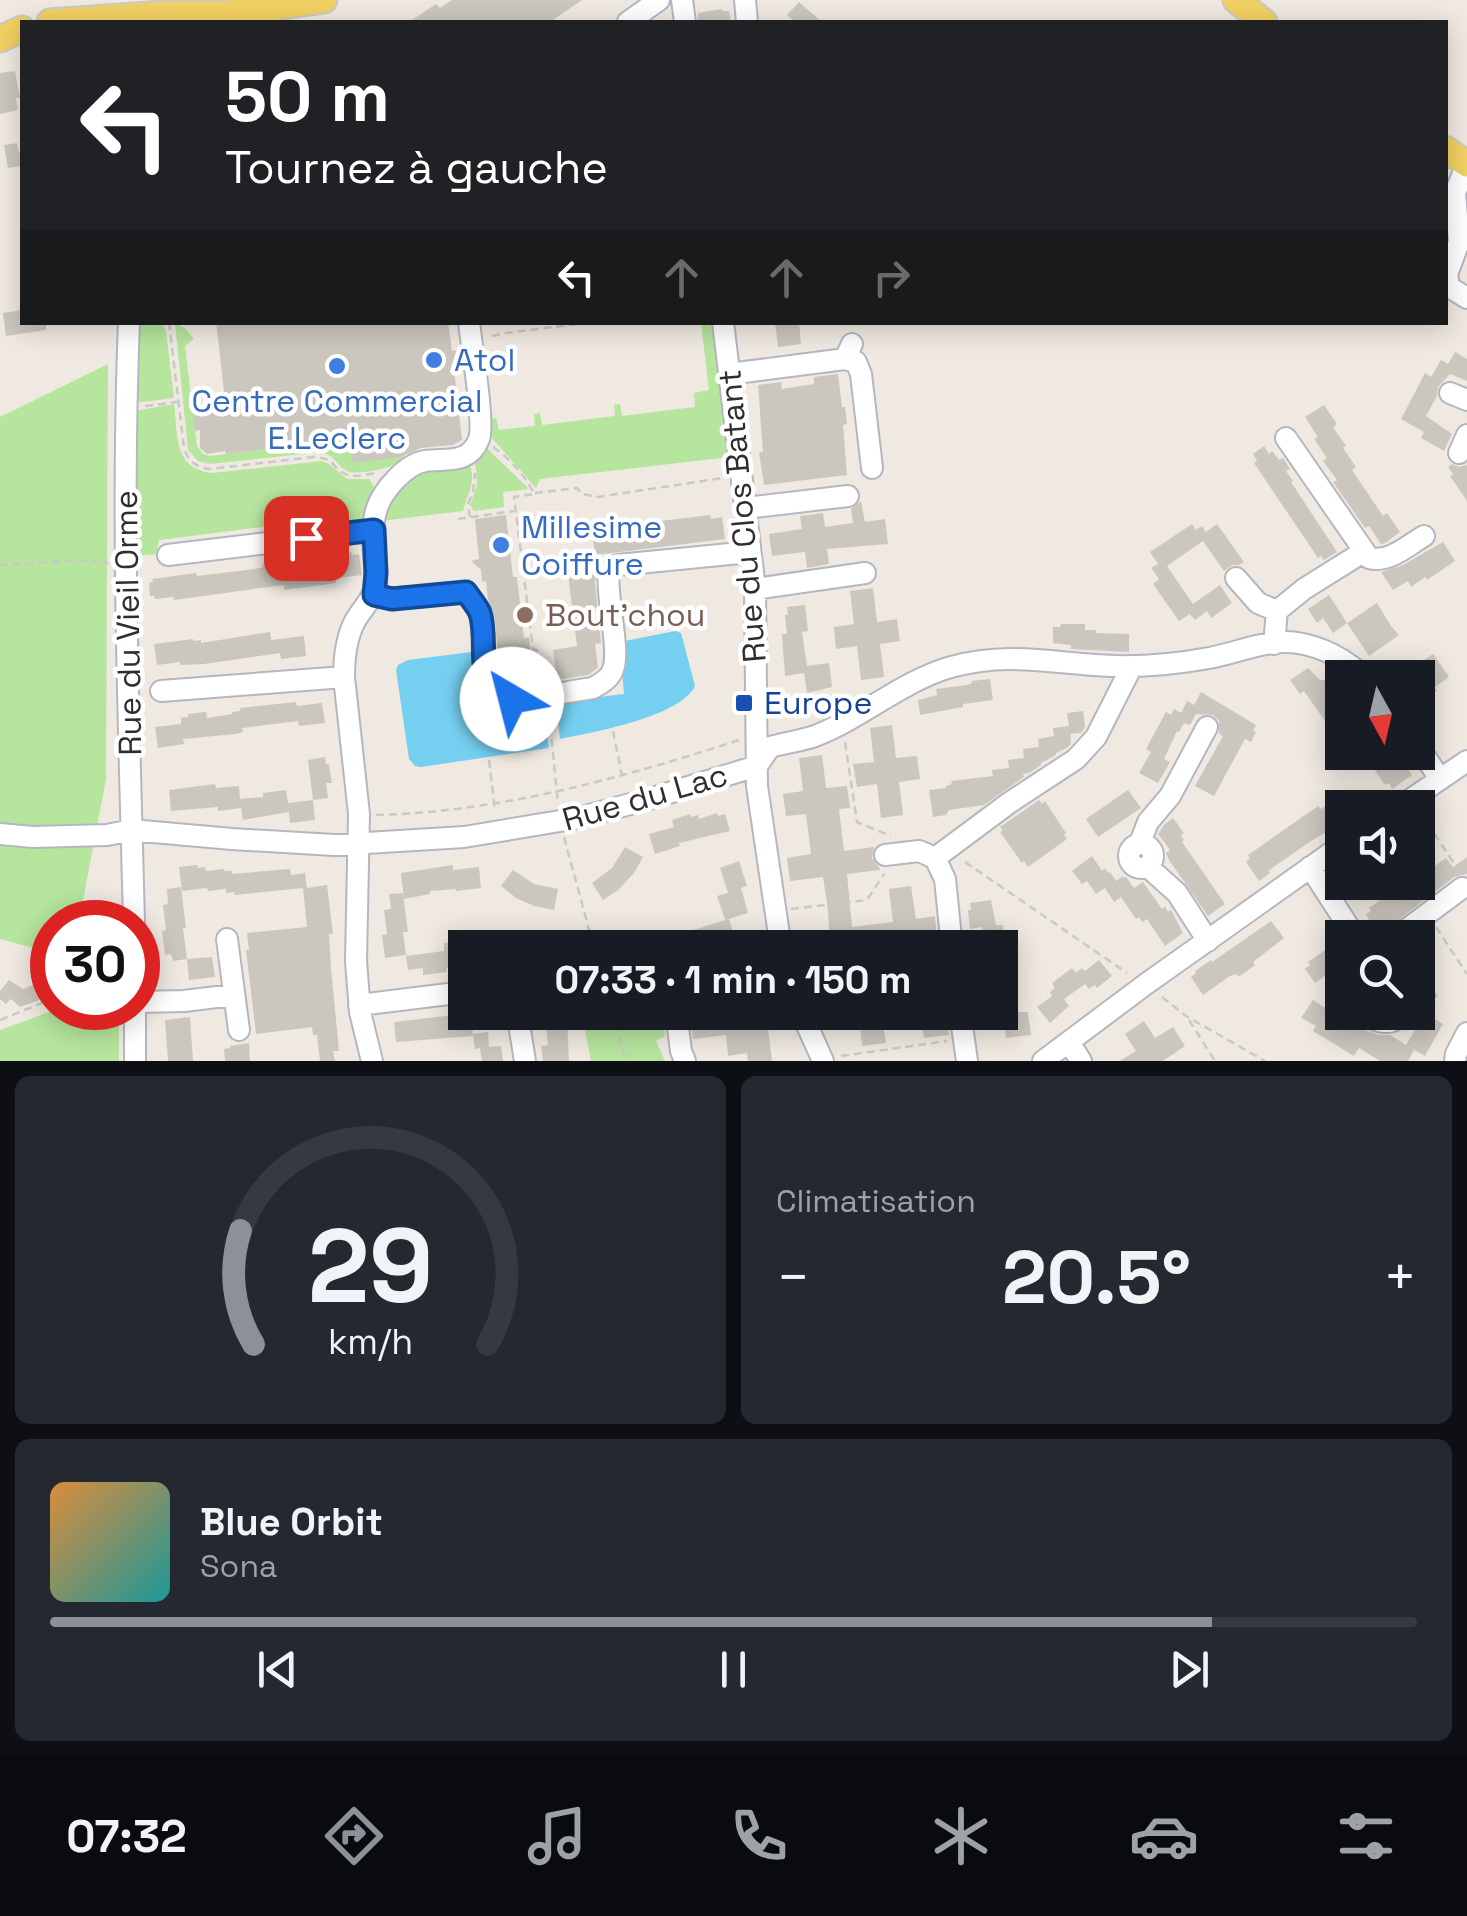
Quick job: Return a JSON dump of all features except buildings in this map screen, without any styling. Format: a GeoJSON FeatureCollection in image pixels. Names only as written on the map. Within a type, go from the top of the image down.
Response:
{"type":"FeatureCollection","features":[{"type":"Feature","properties":{"kind":"main road"},"geometry":{"type":"LineString","coordinates":[[77,20],[189,12],[227,14],[324,0]]}},
{"type":"Feature","properties":{"kind":"main road"},"geometry":{"type":"LineString","coordinates":[[1236,0],[1261,20]]}},
{"type":"Feature","properties":{"kind":"street"},"geometry":{"type":"LineString","coordinates":[[104,18],[124,0]]}},
{"type":"Feature","properties":{"kind":"street"},"geometry":{"type":"LineString","coordinates":[[632,20],[659,0]]}},
{"type":"Feature","properties":{"kind":"street"},"geometry":{"type":"LineString","coordinates":[[1448,271],[1459,242],[1454,193],[1467,164]]}},
{"type":"Feature","properties":{"kind":"street","name":"Rue du Vieil Orme"},"geometry":{"type":"LineString","coordinates":[[128,325],[134,900]]}},
{"type":"Feature","properties":{"kind":"street","name":"Rue du Clos Batant"},"geometry":{"type":"LineString","coordinates":[[722,325],[756,589],[757,786],[775,930]]}},
{"type":"Feature","properties":{"kind":"street"},"geometry":{"type":"LineString","coordinates":[[372,1061],[359,1005],[356,961],[360,814],[344,656],[354,622],[374,595],[378,505],[393,482],[408,469],[422,461],[458,460],[473,446],[480,418],[470,331]]}},
{"type":"Feature","properties":{"kind":"street"},"geometry":{"type":"LineString","coordinates":[[729,374],[849,351],[861,374],[872,468]]}},
{"type":"Feature","properties":{"kind":"street"},"geometry":{"type":"LineString","coordinates":[[1286,438],[1368,558],[1386,559],[1424,536]]}},
{"type":"Feature","properties":{"kind":"street"},"geometry":{"type":"LineString","coordinates":[[746,508],[848,496]]}},
{"type":"Feature","properties":{"kind":"street"},"geometry":{"type":"LineString","coordinates":[[168,555],[374,530]]}},
{"type":"Feature","properties":{"kind":"street"},"geometry":{"type":"LineString","coordinates":[[374,595],[392,599],[466,592],[480,612],[489,684],[498,694],[512,699],[593,688],[612,673],[615,660],[607,586],[609,572],[618,564],[750,552]]}},
{"type":"Feature","properties":{"kind":"street"},"geometry":{"type":"LineString","coordinates":[[1274,644],[1277,611],[1362,552]]}},
{"type":"Feature","properties":{"kind":"street"},"geometry":{"type":"LineString","coordinates":[[756,589],[866,572]]}},
{"type":"Feature","properties":{"kind":"street"},"geometry":{"type":"LineString","coordinates":[[1236,578],[1258,603],[1277,611]]}},
{"type":"Feature","properties":{"kind":"street","name":"Rue du Lac"},"geometry":{"type":"LineString","coordinates":[[0,834],[107,835],[132,830],[334,846],[464,837],[561,822],[757,766],[770,747],[814,736],[906,687],[945,669],[975,661],[1016,657],[1132,666],[1178,663],[1255,646],[1296,642],[1341,660]]}},
{"type":"Feature","properties":{"kind":"street"},"geometry":{"type":"LineString","coordinates":[[891,854],[941,854],[1076,758],[1096,737],[1132,666]]}},
{"type":"Feature","properties":{"kind":"street"},"geometry":{"type":"LineString","coordinates":[[161,691],[344,678]]}},
{"type":"Feature","properties":{"kind":"street"},"geometry":{"type":"LineString","coordinates":[[1207,727],[1170,796],[1148,822],[1140,843],[1147,845],[1154,859],[1148,867],[1177,893],[1208,941]]}},
{"type":"Feature","properties":{"kind":"street"},"geometry":{"type":"LineString","coordinates":[[1423,790],[1467,762]]}},
{"type":"Feature","properties":{"kind":"street"},"geometry":{"type":"LineString","coordinates":[[1434,770],[1440,778]]}},
{"type":"Feature","properties":{"kind":"street"},"geometry":{"type":"LineString","coordinates":[[941,854],[950,930]]}},
{"type":"Feature","properties":{"kind":"street"},"geometry":{"type":"LineString","coordinates":[[1043,1061],[1325,857]]}},
{"type":"Feature","properties":{"kind":"street"},"geometry":{"type":"LineString","coordinates":[[1310,867],[1344,920]]}},
{"type":"Feature","properties":{"kind":"street"},"geometry":{"type":"LineString","coordinates":[[1418,920],[1462,888]]}},
{"type":"Feature","properties":{"kind":"street"},"geometry":{"type":"LineString","coordinates":[[227,939],[239,1030]]}},
{"type":"Feature","properties":{"kind":"street"},"geometry":{"type":"LineString","coordinates":[[160,1003],[233,994]]}},
{"type":"Feature","properties":{"kind":"street"},"geometry":{"type":"LineString","coordinates":[[359,1005],[448,994]]}},
{"type":"Feature","properties":{"kind":"street"},"geometry":{"type":"LineString","coordinates":[[135,1061],[136,1030]]}},
{"type":"Feature","properties":{"kind":"street"},"geometry":{"type":"LineString","coordinates":[[521,1030],[525,1061]]}},
{"type":"Feature","properties":{"kind":"street"},"geometry":{"type":"LineString","coordinates":[[678,1030],[685,1061]]}},
{"type":"Feature","properties":{"kind":"street"},"geometry":{"type":"LineString","coordinates":[[809,1030],[822,1060]]}},
{"type":"Feature","properties":{"kind":"street"},"geometry":{"type":"LineString","coordinates":[[963,1030],[966,1061]]}},
{"type":"Feature","properties":{"kind":"street"},"geometry":{"type":"LineString","coordinates":[[1455,1061],[1467,1033]]}},
{"type":"Feature","properties":{"kind":"street"},"geometry":{"type":"LineString","coordinates":[[1070,1042],[1081,1061]]}},
{"type":"Feature","properties":{"kind":"path"},"geometry":{"type":"LineString","coordinates":[[170,325],[184,448],[200,468],[314,456],[331,460],[351,476],[408,469]]}},
{"type":"Feature","properties":{"kind":"path"},"geometry":{"type":"LineString","coordinates":[[470,331],[553,325]]}},
{"type":"Feature","properties":{"kind":"path"},"geometry":{"type":"LineString","coordinates":[[126,406],[178,402]]}},
{"type":"Feature","properties":{"kind":"path"},"geometry":{"type":"LineString","coordinates":[[470,517],[468,504],[476,478],[470,459],[473,446],[503,454],[534,494]]}},
{"type":"Feature","properties":{"kind":"path"},"geometry":{"type":"LineString","coordinates":[[589,930],[561,822],[548,694],[539,651],[533,649],[514,496],[577,488],[582,494],[598,497],[726,478]]}},
{"type":"Feature","properties":{"kind":"path"},"geometry":{"type":"LineString","coordinates":[[458,518],[516,510]]}},
{"type":"Feature","properties":{"kind":"path"},"geometry":{"type":"LineString","coordinates":[[0,565],[87,560],[117,564]]}},
{"type":"Feature","properties":{"kind":"path"},"geometry":{"type":"LineString","coordinates":[[775,912],[868,900],[891,854],[892,837],[857,822],[842,722]]}},
{"type":"Feature","properties":{"kind":"path"},"geometry":{"type":"LineString","coordinates":[[614,732],[622,777]]}},
{"type":"Feature","properties":{"kind":"path"},"geometry":{"type":"LineString","coordinates":[[360,814],[494,803],[556,791],[622,777],[747,736]]}},
{"type":"Feature","properties":{"kind":"path"},"geometry":{"type":"LineString","coordinates":[[489,760],[494,810]]}},
{"type":"Feature","properties":{"kind":"path"},"geometry":{"type":"LineString","coordinates":[[1435,834],[1464,879],[1462,888]]}},
{"type":"Feature","properties":{"kind":"path"},"geometry":{"type":"LineString","coordinates":[[941,854],[1146,984],[1186,1016],[1264,1061]]}},
{"type":"Feature","properties":{"kind":"path"},"geometry":{"type":"LineString","coordinates":[[1426,914],[1467,974]]}},
{"type":"Feature","properties":{"kind":"path"},"geometry":{"type":"LineString","coordinates":[[0,1020],[30,1008]]}},
{"type":"Feature","properties":{"kind":"path"},"geometry":{"type":"LineString","coordinates":[[1186,1016],[1215,1061]]}},
{"type":"Feature","properties":{"kind":"path"},"geometry":{"type":"LineString","coordinates":[[617,1030],[626,1061]]}},
{"type":"Feature","properties":{"kind":"path"},"geometry":{"type":"LineString","coordinates":[[822,1060],[964,1038]]}},
{"type":"Feature","properties":{"kind":"green space"},"geometry":{"type":"Polygon","coordinates":[[[137,325],[163,325],[174,398],[135,403],[137,325]]]}},
{"type":"Feature","properties":{"kind":"green space"},"geometry":{"type":"Polygon","coordinates":[[[175,325],[185,328],[194,339],[185,346],[197,446],[203,454],[349,439],[352,462],[419,455],[395,465],[353,472],[320,452],[210,464],[198,461],[188,450],[175,325]]]}},
{"type":"Feature","properties":{"kind":"green space"},"geometry":{"type":"Polygon","coordinates":[[[701,325],[716,325],[730,457],[540,479],[536,488],[491,437],[490,419],[496,418],[499,430],[535,426],[534,414],[540,413],[542,425],[615,416],[614,405],[620,404],[622,416],[695,407],[694,393],[709,390],[701,325]]]}},
{"type":"Feature","properties":{"kind":"green space"},"geometry":{"type":"Polygon","coordinates":[[[108,364],[106,779],[83,900],[30,900],[30,947],[0,939],[0,417],[108,364]]]}},
{"type":"Feature","properties":{"kind":"green space"},"geometry":{"type":"Polygon","coordinates":[[[174,404],[177,438],[190,465],[212,473],[328,463],[347,479],[369,479],[375,494],[369,521],[350,528],[348,516],[159,540],[156,554],[132,556],[135,411],[174,404]]]}},
{"type":"Feature","properties":{"kind":"green space"},"geometry":{"type":"Polygon","coordinates":[[[486,447],[529,489],[503,492],[504,507],[474,511],[470,505],[477,485],[472,455],[486,447]]]}},
{"type":"Feature","properties":{"kind":"green space"},"geometry":{"type":"Polygon","coordinates":[[[468,459],[472,480],[463,511],[381,521],[391,491],[400,482],[424,470],[468,459]]]}},
{"type":"Feature","properties":{"kind":"green space"},"geometry":{"type":"Polygon","coordinates":[[[30,1019],[30,1030],[119,1030],[119,1061],[0,1061],[0,1030],[30,1019]]]}},
{"type":"Feature","properties":{"kind":"green space"},"geometry":{"type":"Polygon","coordinates":[[[585,1030],[664,1030],[665,1036],[656,1041],[665,1061],[591,1061],[585,1030]]]}},
{"type":"Feature","properties":{"kind":"water"},"geometry":{"type":"Polygon","coordinates":[[[681,633],[695,686],[687,697],[636,721],[560,739],[556,702],[624,694],[620,642],[681,633]]]}},
{"type":"Feature","properties":{"kind":"water"},"geometry":{"type":"Polygon","coordinates":[[[479,651],[487,710],[543,704],[549,748],[415,766],[409,759],[398,665],[408,660],[479,651]]]}},
{"type":"Feature","properties":{"kind":"place","name":"Atol"},"geometry":{"type":"Point","coordinates":[434,360]}},
{"type":"Feature","properties":{"kind":"place","name":"Centre Commercial E.Leclerc"},"geometry":{"type":"Point","coordinates":[337,366]}},
{"type":"Feature","properties":{"kind":"place","name":"Millesime Coiffure"},"geometry":{"type":"Point","coordinates":[501,545]}},
{"type":"Feature","properties":{"kind":"place","name":"Bout'chou"},"geometry":{"type":"Point","coordinates":[525,615]}},
{"type":"Feature","properties":{"kind":"place","name":"Europe"},"geometry":{"type":"Point","coordinates":[744,703]}},
{"type":"Feature","properties":{"kind":"route"},"geometry":{"type":"LineString","coordinates":[[306,538],[374,530],[374,595],[381,598],[466,592],[480,612],[489,684],[498,694],[512,699]]}}]}
